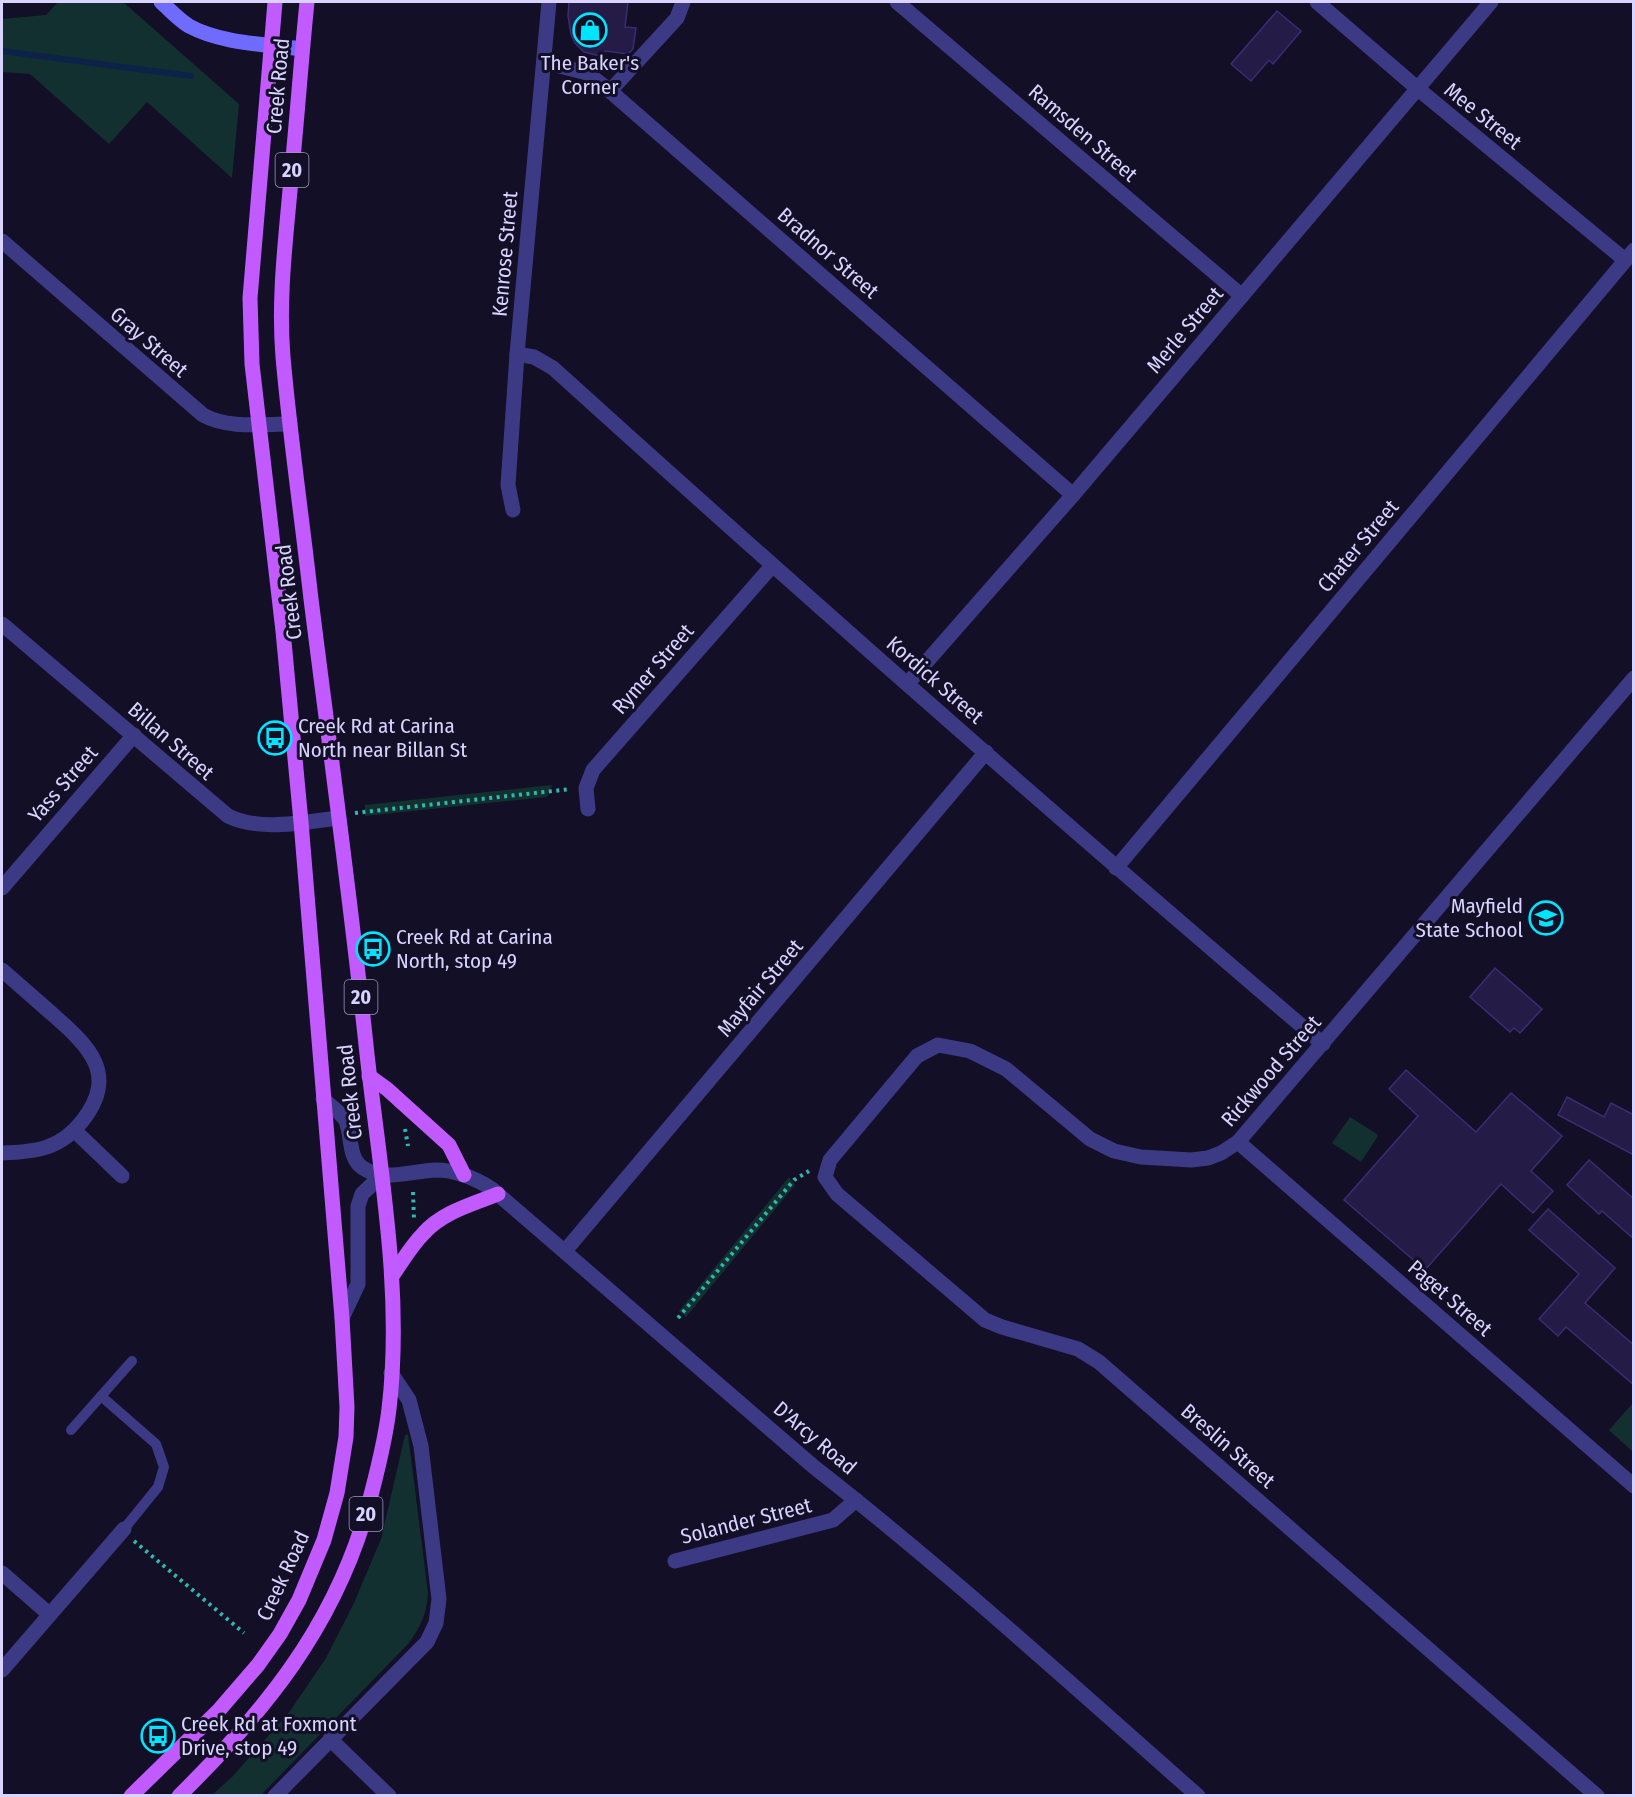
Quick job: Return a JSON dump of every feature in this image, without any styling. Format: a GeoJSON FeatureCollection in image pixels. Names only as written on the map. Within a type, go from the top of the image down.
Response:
{"type":"FeatureCollection","features":[{"type":"Feature","properties":{"kind":"main road","name":"Creek Road"},"geometry":{"type":"LineString","coordinates":[[131,1796],[243,1684],[280,1634],[308,1581],[331,1518],[345,1447],[347,1407],[342,1318],[300,822],[281,619],[252,364],[250,298],[276,2]]}},
{"type":"Feature","properties":{"kind":"main road","name":"Creek Road"},"geometry":{"type":"LineString","coordinates":[[179,1796],[238,1735],[276,1690],[299,1658],[326,1612],[353,1552],[369,1503],[388,1418],[393,1311],[392,1276],[283,350],[282,290],[307,2]]}},
{"type":"Feature","properties":{"kind":"main road"},"geometry":{"type":"LineString","coordinates":[[369,1076],[387,1089],[449,1145],[464,1175]]}},
{"type":"Feature","properties":{"kind":"main road"},"geometry":{"type":"LineString","coordinates":[[392,1276],[423,1233],[436,1221],[498,1194]]}},
{"type":"Feature","properties":{"kind":"street"},"geometry":{"type":"LineString","coordinates":[[161,2],[188,25],[205,32],[233,39],[302,49]]}},
{"type":"Feature","properties":{"kind":"street","name":"Kenrose Street"},"geometry":{"type":"LineString","coordinates":[[513,510],[508,485],[549,2]]}},
{"type":"Feature","properties":{"kind":"street"},"geometry":{"type":"LineString","coordinates":[[610,91],[677,18],[683,2]]}},
{"type":"Feature","properties":{"kind":"street","name":"Ramsden Street"},"geometry":{"type":"LineString","coordinates":[[897,2],[1242,296]]}},
{"type":"Feature","properties":{"kind":"street","name":"Mee Street"},"geometry":{"type":"LineString","coordinates":[[1317,2],[1417,88],[1629,255]]}},
{"type":"Feature","properties":{"kind":"street","name":"Merle Street"},"geometry":{"type":"LineString","coordinates":[[908,683],[1073,495],[1491,2]]}},
{"type":"Feature","properties":{"kind":"street","name":"Bradnor Street"},"geometry":{"type":"LineString","coordinates":[[544,62],[587,73],[610,91],[1073,495]]}},
{"type":"Feature","properties":{"kind":"street","name":"Gray Street"},"geometry":{"type":"LineString","coordinates":[[2,241],[203,416],[217,421],[290,424]]}},
{"type":"Feature","properties":{"kind":"street","name":"Chater Street"},"geometry":{"type":"LineString","coordinates":[[1116,868],[1629,255]]}},
{"type":"Feature","properties":{"kind":"street","name":"Kordick Street"},"geometry":{"type":"LineString","coordinates":[[518,354],[534,357],[553,368],[772,566],[908,683],[1116,868],[1323,1044]]}},
{"type":"Feature","properties":{"kind":"street","name":"Rymer Street"},"geometry":{"type":"LineString","coordinates":[[586,788],[593,770],[772,566]]}},
{"type":"Feature","properties":{"kind":"street","name":"Billan Street"},"geometry":{"type":"LineString","coordinates":[[2,624],[228,816],[236,820],[258,824],[339,818]]}},
{"type":"Feature","properties":{"kind":"street","name":"Rickwood Street"},"geometry":{"type":"LineString","coordinates":[[830,1160],[918,1056],[938,1045],[970,1051],[1006,1070],[1089,1138],[1114,1151],[1141,1157],[1191,1160],[1208,1158],[1221,1153],[1238,1142],[1634,678]]}},
{"type":"Feature","properties":{"kind":"street","name":"Yass Street"},"geometry":{"type":"LineString","coordinates":[[2,888],[134,735]]}},
{"type":"Feature","properties":{"kind":"street","name":"Mayfair Street"},"geometry":{"type":"LineString","coordinates":[[566,1251],[986,752]]}},
{"type":"Feature","properties":{"kind":"street"},"geometry":{"type":"LineString","coordinates":[[586,788],[588,809]]}},
{"type":"Feature","properties":{"kind":"street"},"geometry":{"type":"LineString","coordinates":[[2,970],[83,1042],[95,1058],[100,1084],[92,1109],[75,1131],[50,1147],[29,1152],[2,1153]]}},
{"type":"Feature","properties":{"kind":"street","name":"Creek Road"},"geometry":{"type":"LineString","coordinates":[[323,1099],[346,1120],[352,1151],[359,1165],[381,1176],[362,1194],[358,1206],[358,1284],[342,1318]]}},
{"type":"Feature","properties":{"kind":"street"},"geometry":{"type":"LineString","coordinates":[[75,1131],[122,1176]]}},
{"type":"Feature","properties":{"kind":"street","name":"Paget Street"},"geometry":{"type":"LineString","coordinates":[[1238,1142],[1634,1486]]}},
{"type":"Feature","properties":{"kind":"street","name":"Breslin Street"},"geometry":{"type":"LineString","coordinates":[[830,1160],[825,1177],[837,1194],[985,1320],[1078,1349],[1099,1362],[1597,1796]]}},
{"type":"Feature","properties":{"kind":"street","name":"D'Arcy Road"},"geometry":{"type":"LineString","coordinates":[[381,1176],[434,1170],[464,1175],[483,1183],[498,1194],[814,1467],[1022,1642],[1198,1796]]}},
{"type":"Feature","properties":{"kind":"street"},"geometry":{"type":"LineString","coordinates":[[275,1796],[427,1642],[436,1623],[439,1612],[438,1585],[422,1446],[409,1400],[391,1373]]}},
{"type":"Feature","properties":{"kind":"street","name":"Solander Street"},"geometry":{"type":"LineString","coordinates":[[675,1561],[833,1520],[856,1500]]}},
{"type":"Feature","properties":{"kind":"street"},"geometry":{"type":"LineString","coordinates":[[2,1670],[123,1530]]}},
{"type":"Feature","properties":{"kind":"street"},"geometry":{"type":"LineString","coordinates":[[2,1573],[49,1614]]}},
{"type":"Feature","properties":{"kind":"street"},"geometry":{"type":"LineString","coordinates":[[330,1739],[388,1796]]}},
{"type":"Feature","properties":{"kind":"lane"},"geometry":{"type":"LineString","coordinates":[[71,1431],[132,1361]]}},
{"type":"Feature","properties":{"kind":"lane"},"geometry":{"type":"LineString","coordinates":[[101,1396],[156,1444],[164,1467],[158,1487],[123,1530]]}},
{"type":"Feature","properties":{"kind":"path"},"geometry":{"type":"LineString","coordinates":[[339,818],[361,811],[586,788]]}},
{"type":"Feature","properties":{"kind":"path"},"geometry":{"type":"LineString","coordinates":[[678,1318],[794,1179],[830,1160]]}},
{"type":"Feature","properties":{"kind":"path"},"geometry":{"type":"LineString","coordinates":[[412,1192],[414,1230]]}},
{"type":"Feature","properties":{"kind":"path"},"geometry":{"type":"LineString","coordinates":[[123,1530],[244,1633]]}},
{"type":"Feature","properties":{"kind":"green space"},"geometry":{"type":"Polygon","coordinates":[[[58,2],[123,2],[239,104],[232,178],[147,102],[109,144],[30,74],[2,72],[2,19],[46,15],[58,2]]]}},
{"type":"Feature","properties":{"kind":"green space"},"geometry":{"type":"Polygon","coordinates":[[[552,785],[547,797],[365,816],[365,805],[552,785]]]}},
{"type":"Feature","properties":{"kind":"green space"},"geometry":{"type":"Polygon","coordinates":[[[1350,1117],[1378,1136],[1361,1162],[1332,1143],[1350,1117]]]}},
{"type":"Feature","properties":{"kind":"green space"},"geometry":{"type":"Polygon","coordinates":[[[789,1177],[795,1185],[686,1317],[679,1311],[789,1177]]]}},
{"type":"Feature","properties":{"kind":"green space"},"geometry":{"type":"Polygon","coordinates":[[[1633,1403],[1633,1452],[1609,1430],[1633,1403]]]}},
{"type":"Feature","properties":{"kind":"green space"},"geometry":{"type":"Polygon","coordinates":[[[408,1434],[428,1593],[425,1613],[417,1631],[409,1643],[261,1795],[212,1795],[233,1776],[290,1711],[326,1658],[354,1603],[381,1539],[405,1435],[408,1434]]]}},
{"type":"Feature","properties":{"kind":"building"},"geometry":{"type":"Polygon","coordinates":[[[569,2],[628,2],[625,27],[636,28],[633,49],[628,54],[606,51],[600,56],[584,52],[575,43],[571,34],[568,16],[569,2]]]}},
{"type":"Feature","properties":{"kind":"building"},"geometry":{"type":"Polygon","coordinates":[[[1277,11],[1301,31],[1273,64],[1269,60],[1251,81],[1231,64],[1277,11]]]}},
{"type":"Feature","properties":{"kind":"building"},"geometry":{"type":"Polygon","coordinates":[[[1495,968],[1542,1009],[1520,1033],[1514,1028],[1510,1032],[1470,997],[1495,968]]]}},
{"type":"Feature","properties":{"kind":"building"},"geometry":{"type":"Polygon","coordinates":[[[1406,1070],[1476,1132],[1511,1093],[1562,1136],[1531,1171],[1553,1191],[1533,1213],[1501,1184],[1425,1270],[1344,1200],[1418,1116],[1389,1089],[1406,1070]]]}},
{"type":"Feature","properties":{"kind":"building"},"geometry":{"type":"Polygon","coordinates":[[[1567,1097],[1604,1117],[1611,1103],[1634,1115],[1634,1155],[1558,1115],[1567,1097]]]}},
{"type":"Feature","properties":{"kind":"building"},"geometry":{"type":"Polygon","coordinates":[[[1589,1160],[1634,1199],[1634,1239],[1602,1211],[1599,1214],[1567,1185],[1589,1160]]]}},
{"type":"Feature","properties":{"kind":"building"},"geometry":{"type":"Polygon","coordinates":[[[1548,1209],[1615,1268],[1585,1303],[1634,1345],[1634,1385],[1566,1327],[1558,1336],[1539,1319],[1579,1274],[1529,1230],[1548,1209]]]}},
{"type":"Feature","properties":{"kind":"waterway"},"geometry":{"type":"LineString","coordinates":[[2,51],[191,76]]}},
{"type":"Feature","properties":{"kind":"place","name":"The Baker's Corner"},"geometry":{"type":"Point","coordinates":[590,30]}},
{"type":"Feature","properties":{"kind":"place","name":"Creek Rd at Carina North near Billan St"},"geometry":{"type":"Point","coordinates":[275,738]}},
{"type":"Feature","properties":{"kind":"place","name":"Mayfield State School"},"geometry":{"type":"Point","coordinates":[1546,918]}},
{"type":"Feature","properties":{"kind":"place","name":"Creek Rd at Carina North, stop 49"},"geometry":{"type":"Point","coordinates":[373,949]}},
{"type":"Feature","properties":{"kind":"place","name":"Creek Rd at Foxmont Drive, stop 49"},"geometry":{"type":"Point","coordinates":[158,1736]}}]}
